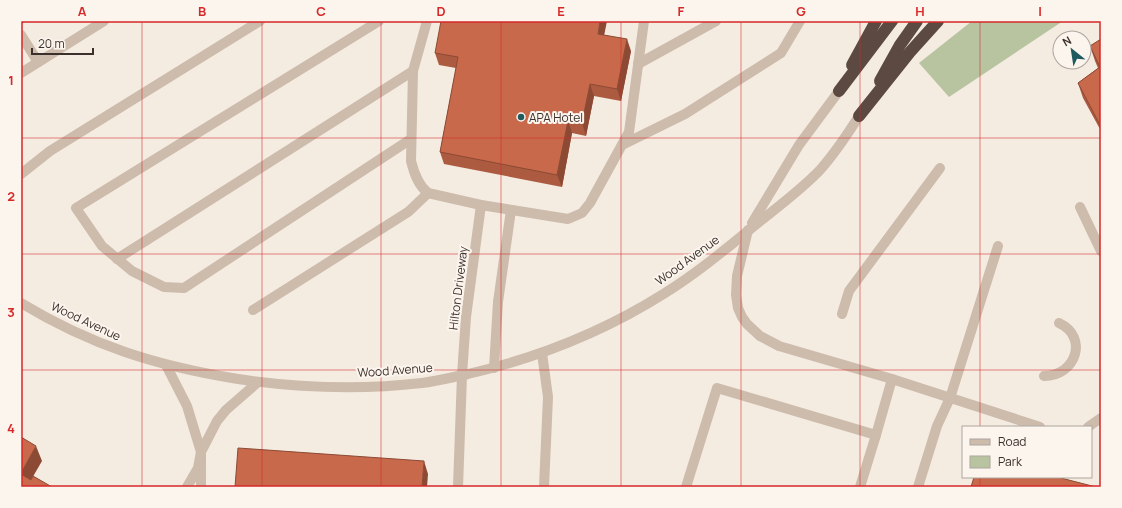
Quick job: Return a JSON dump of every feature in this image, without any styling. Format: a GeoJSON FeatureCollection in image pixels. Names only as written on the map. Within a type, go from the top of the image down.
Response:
{"type":"FeatureCollection","features":[{"type":"Feature","properties":{"kind":"highway"},"geometry":{"type":"LineString","coordinates":[[839,91],[876,21]]}},
{"type":"Feature","properties":{"kind":"highway"},"geometry":{"type":"LineString","coordinates":[[839,91],[892,21]]}},
{"type":"Feature","properties":{"kind":"highway"},"geometry":{"type":"LineString","coordinates":[[859,116],[900,45],[917,21]]}},
{"type":"Feature","properties":{"kind":"highway"},"geometry":{"type":"LineString","coordinates":[[859,116],[910,52],[938,21]]}},
{"type":"Feature","properties":{"kind":"street"},"geometry":{"type":"LineString","coordinates":[[21,73],[104,21]]}},
{"type":"Feature","properties":{"kind":"street"},"geometry":{"type":"LineString","coordinates":[[21,174],[50,151],[260,21]]}},
{"type":"Feature","properties":{"kind":"street"},"geometry":{"type":"LineString","coordinates":[[379,21],[76,208],[102,246],[132,271],[164,287],[184,288],[411,139]]}},
{"type":"Feature","properties":{"kind":"street"},"geometry":{"type":"LineString","coordinates":[[427,21],[413,71],[411,161],[414,172],[422,188],[428,193],[511,210],[568,219],[582,213],[590,203],[629,132],[644,21]]}},
{"type":"Feature","properties":{"kind":"street"},"geometry":{"type":"LineString","coordinates":[[638,64],[716,21]]}},
{"type":"Feature","properties":{"kind":"street"},"geometry":{"type":"LineString","coordinates":[[622,145],[685,114],[780,53],[800,21]]}},
{"type":"Feature","properties":{"kind":"street"},"geometry":{"type":"LineString","coordinates":[[21,35],[38,62]]}},
{"type":"Feature","properties":{"kind":"street"},"geometry":{"type":"LineString","coordinates":[[117,259],[413,71]]}},
{"type":"Feature","properties":{"kind":"street","name":"Wood Avenue"},"geometry":{"type":"LineString","coordinates":[[748,230],[799,145],[839,91]]}},
{"type":"Feature","properties":{"kind":"street","name":"Wood Avenue"},"geometry":{"type":"LineString","coordinates":[[21,303],[51,320],[92,340],[130,354],[166,365],[258,382],[313,386],[367,387],[422,383],[494,368],[542,353],[605,325],[665,293],[709,262],[818,171],[837,150],[859,116]]}},
{"type":"Feature","properties":{"kind":"street"},"geometry":{"type":"LineString","coordinates":[[842,314],[849,291],[940,168]]}},
{"type":"Feature","properties":{"kind":"street"},"geometry":{"type":"LineString","coordinates":[[252,310],[408,212],[428,193]]}},
{"type":"Feature","properties":{"kind":"street","name":"Hilton Driveway"},"geometry":{"type":"LineString","coordinates":[[458,487],[462,375],[466,317],[481,204]]}},
{"type":"Feature","properties":{"kind":"street"},"geometry":{"type":"LineString","coordinates":[[1080,207],[1101,251]]}},
{"type":"Feature","properties":{"kind":"street"},"geometry":{"type":"LineString","coordinates":[[494,368],[498,302],[511,210]]}},
{"type":"Feature","properties":{"kind":"street"},"geometry":{"type":"LineString","coordinates":[[748,230],[737,276],[736,295],[738,308],[747,324],[760,336],[779,346],[892,379],[1037,426]]}},
{"type":"Feature","properties":{"kind":"street"},"geometry":{"type":"LineString","coordinates":[[918,487],[937,426],[950,398],[998,246]]}},
{"type":"Feature","properties":{"kind":"street"},"geometry":{"type":"LineString","coordinates":[[1044,376],[1061,373],[1072,363],[1076,348],[1073,336],[1069,330],[1059,323]]}},
{"type":"Feature","properties":{"kind":"street"},"geometry":{"type":"LineString","coordinates":[[542,353],[547,383],[548,405],[544,487]]}},
{"type":"Feature","properties":{"kind":"street"},"geometry":{"type":"LineString","coordinates":[[166,365],[186,406],[201,452],[201,487]]}},
{"type":"Feature","properties":{"kind":"street"},"geometry":{"type":"LineString","coordinates":[[860,487],[892,379]]}},
{"type":"Feature","properties":{"kind":"street"},"geometry":{"type":"LineString","coordinates":[[187,487],[198,468],[201,452],[217,421],[226,410],[258,382]]}},
{"type":"Feature","properties":{"kind":"street"},"geometry":{"type":"LineString","coordinates":[[686,487],[717,388],[876,436]]}},
{"type":"Feature","properties":{"kind":"street"},"geometry":{"type":"LineString","coordinates":[[1089,426],[1101,418]]}},
{"type":"Feature","properties":{"kind":"green space"},"geometry":{"type":"Polygon","coordinates":[[[972,21],[1063,21],[949,97],[919,63],[972,21]]]}},
{"type":"Feature","properties":{"kind":"building","name":"APA Hotel"},"geometry":{"type":"Polygon","coordinates":[[[441,21],[600,21],[598,34],[627,39],[617,89],[590,84],[582,123],[568,121],[557,175],[440,152],[458,57],[435,53],[441,21]]]}},
{"type":"Feature","properties":{"kind":"building"},"geometry":{"type":"Polygon","coordinates":[[[1101,39],[1101,127],[1078,83],[1100,67],[1092,50],[1092,45],[1101,39]]]}},
{"type":"Feature","properties":{"kind":"building"},"geometry":{"type":"Polygon","coordinates":[[[21,437],[36,446],[21,473],[21,437]]]}},
{"type":"Feature","properties":{"kind":"building"},"geometry":{"type":"Polygon","coordinates":[[[238,448],[424,461],[422,487],[235,487],[238,448]]]}},
{"type":"Feature","properties":{"kind":"building"},"geometry":{"type":"Polygon","coordinates":[[[21,474],[31,480],[33,476],[52,487],[21,487],[21,474]]]}},
{"type":"Feature","properties":{"kind":"building"},"geometry":{"type":"Polygon","coordinates":[[[974,478],[1061,478],[1096,487],[971,487],[974,478]]]}},
{"type":"Feature","properties":{"kind":"place","name":"APA Hotel"},"geometry":{"type":"Point","coordinates":[521,117]}}]}
